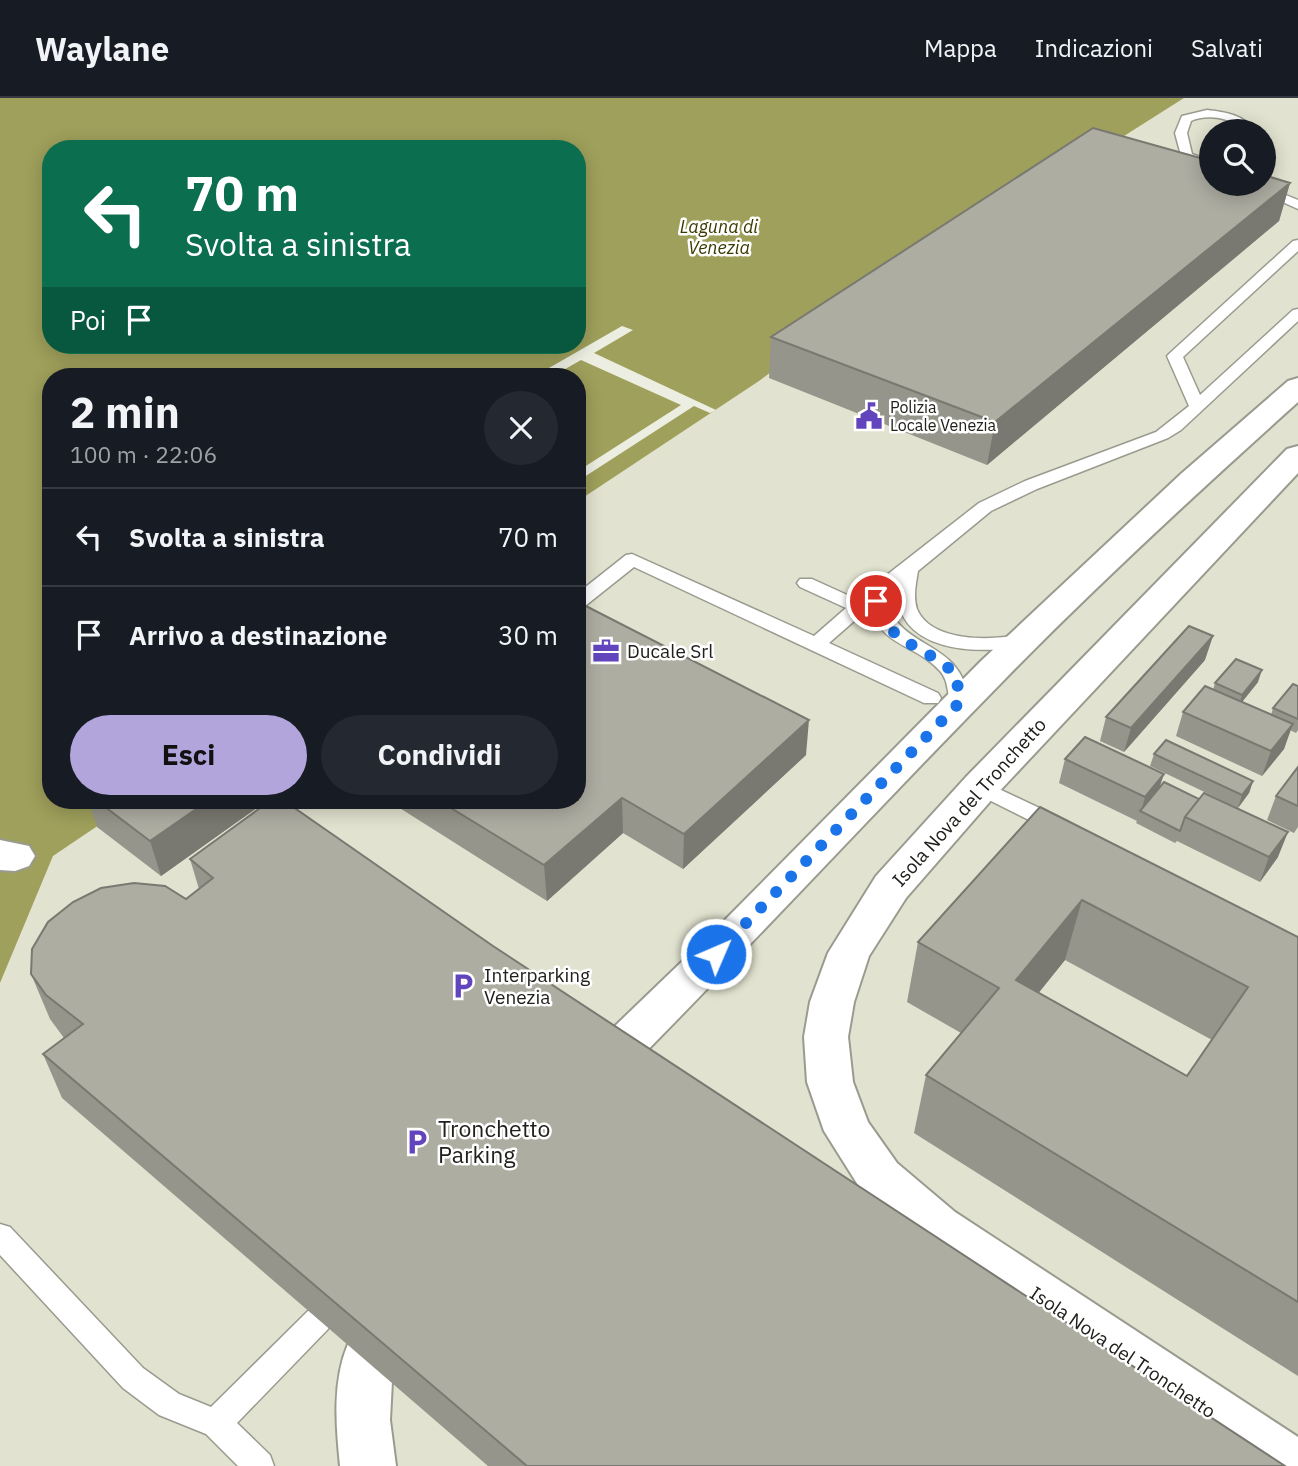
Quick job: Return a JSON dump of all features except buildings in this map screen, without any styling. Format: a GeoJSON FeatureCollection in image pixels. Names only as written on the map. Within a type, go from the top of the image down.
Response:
{"type":"FeatureCollection","features":[{"type":"Feature","properties":{"kind":"street"},"geometry":{"type":"LineString","coordinates":[[605,1064],[735,936],[945,700],[1026,639],[1193,480],[1298,387]]}},
{"type":"Feature","properties":{"kind":"street","name":"Isola Nova del Tronchetto"},"geometry":{"type":"LineString","coordinates":[[1293,1466],[937,1228],[880,1178],[848,1131],[830,1082],[826,1037],[832,1002],[849,953],[891,887],[980,787],[1298,455]]}},
{"type":"Feature","properties":{"kind":"street"},"geometry":{"type":"LineString","coordinates":[[368,1362],[363,1420],[369,1466]]}},
{"type":"Feature","properties":{"kind":"lane"},"geometry":{"type":"LineString","coordinates":[[1199,161],[1186,156],[1181,133],[1186,119],[1202,114],[1230,119]]}},
{"type":"Feature","properties":{"kind":"lane"},"geometry":{"type":"LineString","coordinates":[[1276,182],[1286,185]]}},
{"type":"Feature","properties":{"kind":"lane"},"geometry":{"type":"LineString","coordinates":[[1276,196],[1298,205]]}},
{"type":"Feature","properties":{"kind":"lane"},"geometry":{"type":"LineString","coordinates":[[1197,406],[1175,356],[1298,244]]}},
{"type":"Feature","properties":{"kind":"lane"},"geometry":{"type":"LineString","coordinates":[[816,644],[893,577],[909,569],[985,507],[1031,485],[1162,435],[1298,313]]}},
{"type":"Feature","properties":{"kind":"lane"},"geometry":{"type":"LineString","coordinates":[[586,596],[632,559],[945,700],[958,681],[950,670],[933,656],[898,636],[884,624],[876,601],[883,587]]}},
{"type":"Feature","properties":{"kind":"lane"},"geometry":{"type":"LineString","coordinates":[[909,569],[906,605],[921,626],[952,640],[986,646],[1002,646],[1026,639]]}},
{"type":"Feature","properties":{"kind":"lane"},"geometry":{"type":"LineString","coordinates":[[806,583],[858,607]]}},
{"type":"Feature","properties":{"kind":"lane"},"geometry":{"type":"LineString","coordinates":[[980,787],[1081,837]]}},
{"type":"Feature","properties":{"kind":"lane"},"geometry":{"type":"LineString","coordinates":[[0,1237],[133,1378],[169,1405],[216,1423],[259,1466]]}},
{"type":"Feature","properties":{"kind":"lane"},"geometry":{"type":"LineString","coordinates":[[216,1423],[318,1320]]}},
{"type":"Feature","properties":{"kind":"shaded area"},"geometry":{"type":"Polygon","coordinates":[[[1184,98],[1298,98],[1298,1466],[0,1466],[0,983],[53,856],[123,809],[586,809],[586,496],[759,381],[883,289],[1184,98]]]}},
{"type":"Feature","properties":{"kind":"water","name":"Laguna di Venezia"},"geometry":{"type":"Polygon","coordinates":[[[0,98],[1184,98],[883,289],[759,381],[586,496],[586,368],[42,368],[42,809],[123,809],[53,856],[0,983],[0,98]]]}},
{"type":"Feature","properties":{"kind":"pier"},"geometry":{"type":"Polygon","coordinates":[[[622,326],[633,330],[594,353],[716,410],[710,413],[694,406],[586,476],[586,466],[681,405],[581,360],[567,368],[549,368],[573,354],[586,354],[586,347],[622,326]]]}},
{"type":"Feature","properties":{"kind":"place","name":"Polizia Locale Venezia"},"geometry":{"type":"Point","coordinates":[869,416]}},
{"type":"Feature","properties":{"kind":"place","name":"Ducale Srl"},"geometry":{"type":"Point","coordinates":[606,651]}},
{"type":"Feature","properties":{"kind":"place","name":"Interparking Venezia"},"geometry":{"type":"Point","coordinates":[463,986]}},
{"type":"Feature","properties":{"kind":"place","name":"Tronchetto Parking"},"geometry":{"type":"Point","coordinates":[417,1142]}},
{"type":"Feature","properties":{"kind":"route"},"geometry":{"type":"LineString","coordinates":[[716,954],[960,702],[956,675],[933,656],[891,632],[879,614],[876,601]]}}]}
